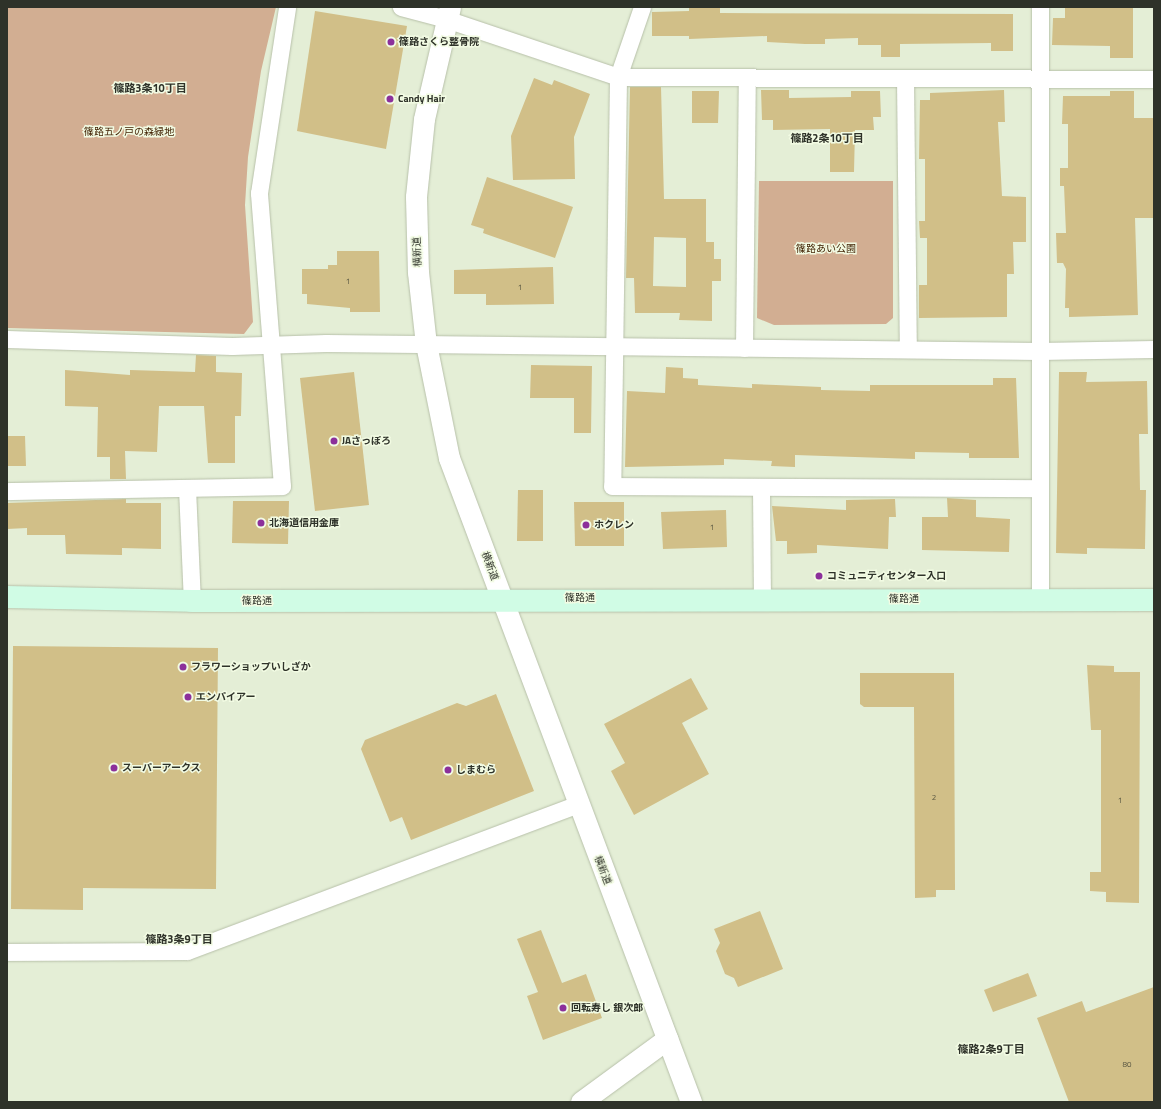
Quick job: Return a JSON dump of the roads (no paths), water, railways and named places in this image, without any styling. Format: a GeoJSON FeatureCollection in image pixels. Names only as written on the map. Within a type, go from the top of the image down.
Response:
{"type":"FeatureCollection","features":[{"type":"Feature","properties":{"kind":"main road","name":"篠路通"},"geometry":{"type":"LineString","coordinates":[[7,597],[192,601],[762,598],[1154,600]]}},
{"type":"Feature","properties":{"kind":"street"},"geometry":{"type":"LineString","coordinates":[[7,490],[282,486],[259,193],[287,7]]}},
{"type":"Feature","properties":{"kind":"street"},"geometry":{"type":"LineString","coordinates":[[401,7],[448,13],[618,78],[1154,78]]}},
{"type":"Feature","properties":{"kind":"street"},"geometry":{"type":"LineString","coordinates":[[642,7],[618,78],[612,347],[612,486],[1040,488]]}},
{"type":"Feature","properties":{"kind":"street"},"geometry":{"type":"LineString","coordinates":[[1040,7],[1038,351],[1040,600]]}},
{"type":"Feature","properties":{"kind":"street","name":"横新道"},"geometry":{"type":"LineString","coordinates":[[448,13],[424,119],[416,197],[418,272],[426,344],[449,458],[691,1102]]}},
{"type":"Feature","properties":{"kind":"street"},"geometry":{"type":"LineString","coordinates":[[744,348],[747,78]]}},
{"type":"Feature","properties":{"kind":"street"},"geometry":{"type":"LineString","coordinates":[[905,78],[908,349]]}},
{"type":"Feature","properties":{"kind":"street"},"geometry":{"type":"LineString","coordinates":[[7,339],[270,345],[426,344],[1038,351],[1154,349]]}},
{"type":"Feature","properties":{"kind":"street"},"geometry":{"type":"LineString","coordinates":[[761,487],[762,598]]}},
{"type":"Feature","properties":{"kind":"street"},"geometry":{"type":"LineString","coordinates":[[187,488],[192,601]]}},
{"type":"Feature","properties":{"kind":"street"},"geometry":{"type":"LineString","coordinates":[[7,952],[187,952],[578,804]]}},
{"type":"Feature","properties":{"kind":"street"},"geometry":{"type":"LineString","coordinates":[[581,1102],[667,1039]]}},
{"type":"Feature","properties":{"kind":"place","name":"篠路さくら整骨院"},"geometry":{"type":"Point","coordinates":[391,42]}},
{"type":"Feature","properties":{"kind":"place","name":"Candy Hair"},"geometry":{"type":"Point","coordinates":[390,99]}},
{"type":"Feature","properties":{"kind":"place","name":"JAさっぽろ"},"geometry":{"type":"Point","coordinates":[334,441]}},
{"type":"Feature","properties":{"kind":"place","name":"北海道信用金庫"},"geometry":{"type":"Point","coordinates":[261,523]}},
{"type":"Feature","properties":{"kind":"place","name":"ホクレン"},"geometry":{"type":"Point","coordinates":[586,525]}},
{"type":"Feature","properties":{"kind":"place","name":"コミュニティセンター入口"},"geometry":{"type":"Point","coordinates":[819,576]}},
{"type":"Feature","properties":{"kind":"place","name":"フラワーショップいしざか"},"geometry":{"type":"Point","coordinates":[183,667]}},
{"type":"Feature","properties":{"kind":"place","name":"エンパイアー"},"geometry":{"type":"Point","coordinates":[188,697]}},
{"type":"Feature","properties":{"kind":"place","name":"スーパーアークス"},"geometry":{"type":"Point","coordinates":[114,768]}},
{"type":"Feature","properties":{"kind":"place","name":"しまむら"},"geometry":{"type":"Point","coordinates":[448,770]}},
{"type":"Feature","properties":{"kind":"place","name":"回転寿し 銀次郎"},"geometry":{"type":"Point","coordinates":[563,1008]}},
{"type":"Feature","properties":{"kind":"district","name":"篠路3条10丁目"},"geometry":{"type":"Point","coordinates":[150,88]}},
{"type":"Feature","properties":{"kind":"district","name":"篠路2条10丁目"},"geometry":{"type":"Point","coordinates":[827,138]}},
{"type":"Feature","properties":{"kind":"district","name":"篠路3条9丁目"},"geometry":{"type":"Point","coordinates":[179,939]}},
{"type":"Feature","properties":{"kind":"district","name":"篠路2条9丁目"},"geometry":{"type":"Point","coordinates":[991,1049]}},
{"type":"Feature","properties":{"kind":"park label","name":"篠路五ノ戸の森緑地"},"geometry":{"type":"Point","coordinates":[129,132]}},
{"type":"Feature","properties":{"kind":"park label","name":"篠路あい公園"},"geometry":{"type":"Point","coordinates":[826,249]}}]}
